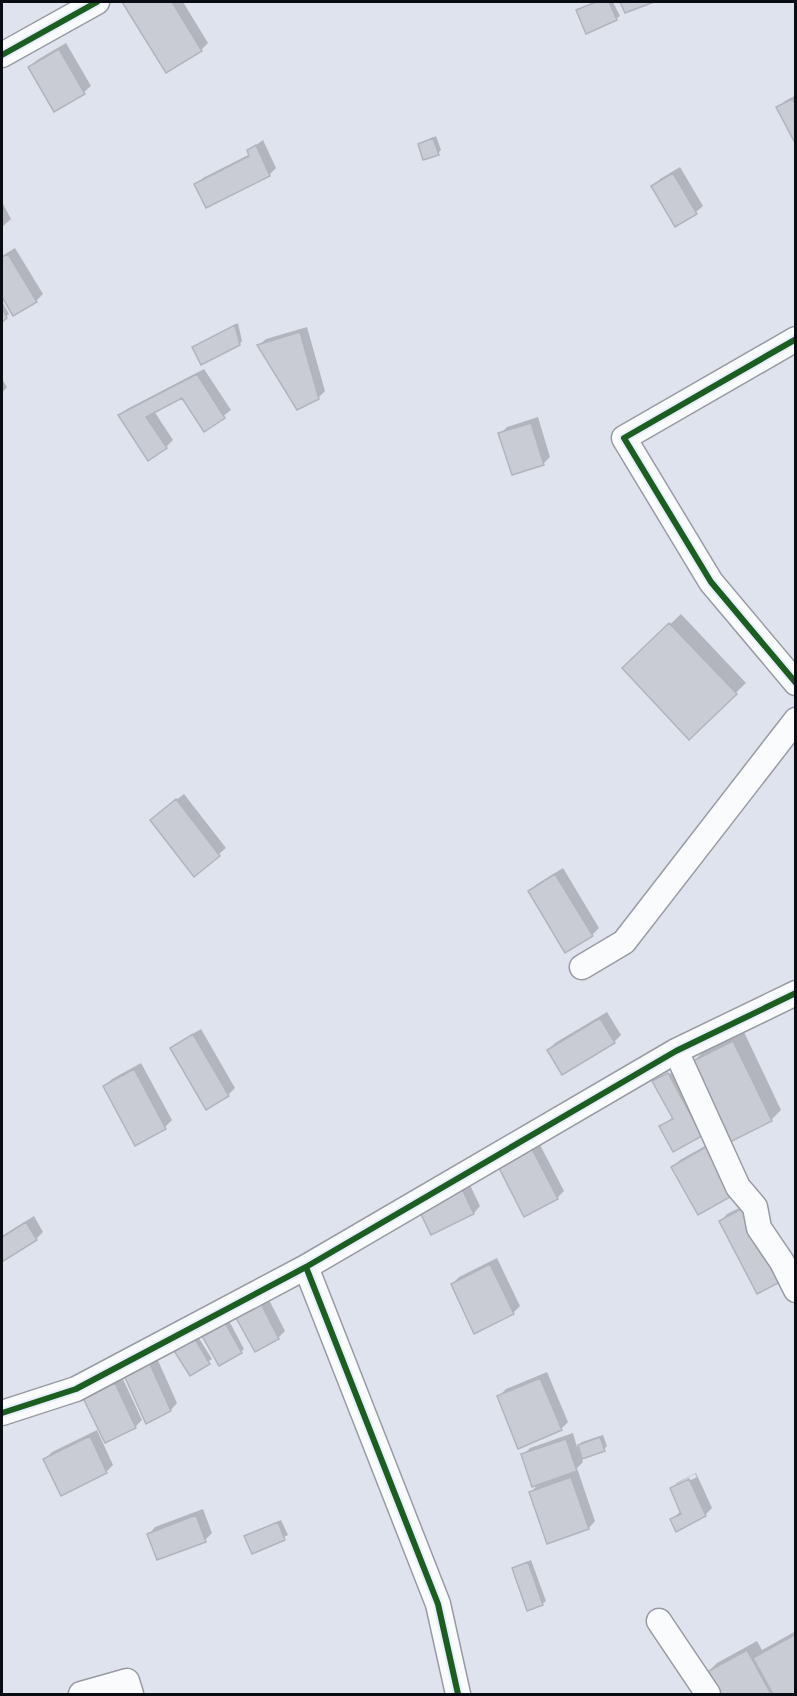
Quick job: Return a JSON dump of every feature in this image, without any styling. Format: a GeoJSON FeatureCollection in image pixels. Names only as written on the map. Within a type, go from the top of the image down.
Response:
{"type":"FeatureCollection","features":[{"type":"Feature","properties":{"kind":"street"},"geometry":{"type":"LineString","coordinates":[[2,56],[97,2]]}},
{"type":"Feature","properties":{"kind":"street"},"geometry":{"type":"LineString","coordinates":[[795,339],[624,438],[711,582],[795,683]]}},
{"type":"Feature","properties":{"kind":"street"},"geometry":{"type":"LineString","coordinates":[[582,967],[624,942],[795,720]]}},
{"type":"Feature","properties":{"kind":"street"},"geometry":{"type":"LineString","coordinates":[[2,1413],[76,1389],[306,1267],[676,1051],[795,993]]}},
{"type":"Feature","properties":{"kind":"street"},"geometry":{"type":"LineString","coordinates":[[676,1051],[738,1187],[755,1207],[759,1228],[782,1262],[795,1290]]}},
{"type":"Feature","properties":{"kind":"street"},"geometry":{"type":"LineString","coordinates":[[306,1267],[438,1604],[458,1695]]}},
{"type":"Feature","properties":{"kind":"street"},"geometry":{"type":"LineString","coordinates":[[658,1621],[708,1695]]}},
{"type":"Feature","properties":{"kind":"street"},"geometry":{"type":"LineString","coordinates":[[81,1695],[127,1681],[131,1695]]}},
{"type":"Feature","properties":{"kind":"building"},"geometry":{"type":"Polygon","coordinates":[[[122,2],[172,2],[202,51],[166,73],[122,2]]]}},
{"type":"Feature","properties":{"kind":"building"},"geometry":{"type":"Polygon","coordinates":[[[596,2],[609,2],[617,20],[586,34],[576,10],[596,2]]]}},
{"type":"Feature","properties":{"kind":"building"},"geometry":{"type":"Polygon","coordinates":[[[620,2],[654,2],[625,13],[620,2]]]}},
{"type":"Feature","properties":{"kind":"building"},"geometry":{"type":"Polygon","coordinates":[[[59,49],[85,94],[54,112],[28,67],[59,49]]]}},
{"type":"Feature","properties":{"kind":"building"},"geometry":{"type":"Polygon","coordinates":[[[792,99],[796,105],[796,145],[776,107],[792,99]]]}},
{"type":"Feature","properties":{"kind":"building"},"geometry":{"type":"Polygon","coordinates":[[[433,138],[439,155],[423,160],[418,144],[433,138]]]}},
{"type":"Feature","properties":{"kind":"building"},"geometry":{"type":"Polygon","coordinates":[[[256,145],[270,176],[206,208],[194,184],[249,156],[247,150],[256,145]]]}},
{"type":"Feature","properties":{"kind":"building"},"geometry":{"type":"Polygon","coordinates":[[[673,173],[697,214],[675,227],[651,186],[673,173]]]}},
{"type":"Feature","properties":{"kind":"building"},"geometry":{"type":"Polygon","coordinates":[[[8,254],[37,302],[13,316],[2,297],[2,257],[8,254]]]}},
{"type":"Feature","properties":{"kind":"building"},"geometry":{"type":"Polygon","coordinates":[[[2,308],[7,318],[2,322],[2,308]]]}},
{"type":"Feature","properties":{"kind":"building"},"geometry":{"type":"Polygon","coordinates":[[[235,325],[240,345],[201,365],[192,347],[235,325]]]}},
{"type":"Feature","properties":{"kind":"building"},"geometry":{"type":"Polygon","coordinates":[[[300,332],[319,399],[297,410],[257,345],[300,332]]]}},
{"type":"Feature","properties":{"kind":"building"},"geometry":{"type":"Polygon","coordinates":[[[197,374],[225,418],[204,432],[182,398],[146,417],[167,448],[148,461],[118,415],[197,374]]]}},
{"type":"Feature","properties":{"kind":"building"},"geometry":{"type":"Polygon","coordinates":[[[531,423],[544,465],[512,475],[498,433],[531,423]]]}},
{"type":"Feature","properties":{"kind":"building"},"geometry":{"type":"Polygon","coordinates":[[[669,623],[737,694],[689,740],[622,668],[669,623]]]}},
{"type":"Feature","properties":{"kind":"building"},"geometry":{"type":"Polygon","coordinates":[[[176,799],[220,856],[194,877],[150,820],[176,799]]]}},
{"type":"Feature","properties":{"kind":"building"},"geometry":{"type":"Polygon","coordinates":[[[555,874],[593,936],[565,953],[528,891],[555,874]]]}},
{"type":"Feature","properties":{"kind":"building"},"geometry":{"type":"Polygon","coordinates":[[[600,1018],[615,1043],[562,1075],[547,1050],[600,1018]]]}},
{"type":"Feature","properties":{"kind":"building"},"geometry":{"type":"Polygon","coordinates":[[[193,1034],[229,1096],[206,1110],[170,1048],[193,1034]]]}},
{"type":"Feature","properties":{"kind":"building"},"geometry":{"type":"Polygon","coordinates":[[[733,1041],[772,1121],[730,1142],[691,1062],[733,1041]]]}},
{"type":"Feature","properties":{"kind":"building"},"geometry":{"type":"Polygon","coordinates":[[[134,1069],[166,1129],[135,1146],[103,1086],[134,1069]]]}},
{"type":"Feature","properties":{"kind":"building"},"geometry":{"type":"Polygon","coordinates":[[[668,1073],[702,1136],[673,1152],[659,1126],[673,1119],[652,1081],[668,1073]]]}},
{"type":"Feature","properties":{"kind":"building"},"geometry":{"type":"Polygon","coordinates":[[[711,1144],[739,1192],[698,1215],[671,1167],[711,1144]]]}},
{"type":"Feature","properties":{"kind":"building"},"geometry":{"type":"Polygon","coordinates":[[[531,1147],[558,1199],[524,1217],[497,1164],[531,1147]]]}},
{"type":"Feature","properties":{"kind":"building"},"geometry":{"type":"Polygon","coordinates":[[[462,1189],[474,1214],[431,1235],[419,1210],[462,1189]]]}},
{"type":"Feature","properties":{"kind":"building"},"geometry":{"type":"Polygon","coordinates":[[[743,1208],[782,1281],[757,1294],[719,1221],[743,1208]]]}},
{"type":"Feature","properties":{"kind":"building"},"geometry":{"type":"Polygon","coordinates":[[[26,1222],[37,1240],[2,1262],[2,1237],[26,1222]]]}},
{"type":"Feature","properties":{"kind":"building"},"geometry":{"type":"Polygon","coordinates":[[[490,1264],[514,1314],[474,1334],[451,1284],[490,1264]]]}},
{"type":"Feature","properties":{"kind":"building"},"geometry":{"type":"Polygon","coordinates":[[[260,1302],[279,1339],[255,1352],[235,1316],[260,1302]]]}},
{"type":"Feature","properties":{"kind":"building"},"geometry":{"type":"Polygon","coordinates":[[[224,1321],[242,1353],[219,1366],[201,1334],[224,1321]]]}},
{"type":"Feature","properties":{"kind":"building"},"geometry":{"type":"Polygon","coordinates":[[[192,1334],[210,1364],[190,1376],[171,1346],[192,1334]]]}},
{"type":"Feature","properties":{"kind":"building"},"geometry":{"type":"Polygon","coordinates":[[[149,1362],[171,1411],[146,1424],[123,1373],[149,1362]]]}},
{"type":"Feature","properties":{"kind":"building"},"geometry":{"type":"Polygon","coordinates":[[[540,1378],[562,1430],[518,1449],[497,1396],[540,1378]]]}},
{"type":"Feature","properties":{"kind":"building"},"geometry":{"type":"Polygon","coordinates":[[[115,1383],[136,1428],[105,1443],[83,1398],[115,1383]]]}},
{"type":"Feature","properties":{"kind":"building"},"geometry":{"type":"Polygon","coordinates":[[[90,1436],[107,1473],[61,1496],[43,1459],[90,1436]]]}},
{"type":"Feature","properties":{"kind":"building"},"geometry":{"type":"Polygon","coordinates":[[[600,1437],[605,1451],[582,1459],[578,1445],[600,1437]]]}},
{"type":"Feature","properties":{"kind":"building"},"geometry":{"type":"Polygon","coordinates":[[[566,1439],[577,1471],[532,1487],[521,1454],[566,1439]]]}},
{"type":"Feature","properties":{"kind":"building"},"geometry":{"type":"Polygon","coordinates":[[[571,1477],[589,1529],[547,1544],[529,1492],[571,1477]]]}},
{"type":"Feature","properties":{"kind":"building"},"geometry":{"type":"Polygon","coordinates":[[[689,1479],[706,1516],[676,1532],[670,1519],[681,1514],[670,1488],[689,1479]]]}},
{"type":"Feature","properties":{"kind":"building"},"geometry":{"type":"Polygon","coordinates":[[[196,1515],[206,1542],[157,1560],[147,1534],[196,1515]]]}},
{"type":"Feature","properties":{"kind":"building"},"geometry":{"type":"Polygon","coordinates":[[[278,1522],[285,1540],[252,1554],[244,1536],[278,1522]]]}},
{"type":"Feature","properties":{"kind":"building"},"geometry":{"type":"Polygon","coordinates":[[[528,1562],[543,1605],[527,1611],[512,1568],[528,1562]]]}},
{"type":"Feature","properties":{"kind":"building"},"geometry":{"type":"Polygon","coordinates":[[[796,1634],[796,1694],[773,1694],[753,1658],[796,1634]]]}},
{"type":"Feature","properties":{"kind":"building"},"geometry":{"type":"Polygon","coordinates":[[[747,1650],[771,1694],[717,1694],[705,1673],[747,1650]]]}},
{"type":"Feature","properties":{"kind":"cycle path"},"geometry":{"type":"LineString","coordinates":[[2,55],[97,2]]}},
{"type":"Feature","properties":{"kind":"cycle path"},"geometry":{"type":"LineString","coordinates":[[796,339],[624,438],[711,582],[796,683]]}},
{"type":"Feature","properties":{"kind":"cycle path"},"geometry":{"type":"LineString","coordinates":[[306,1267],[676,1051],[796,993]]}},
{"type":"Feature","properties":{"kind":"cycle path"},"geometry":{"type":"LineString","coordinates":[[2,1413],[76,1389],[306,1267],[438,1604],[458,1694]]}}]}
